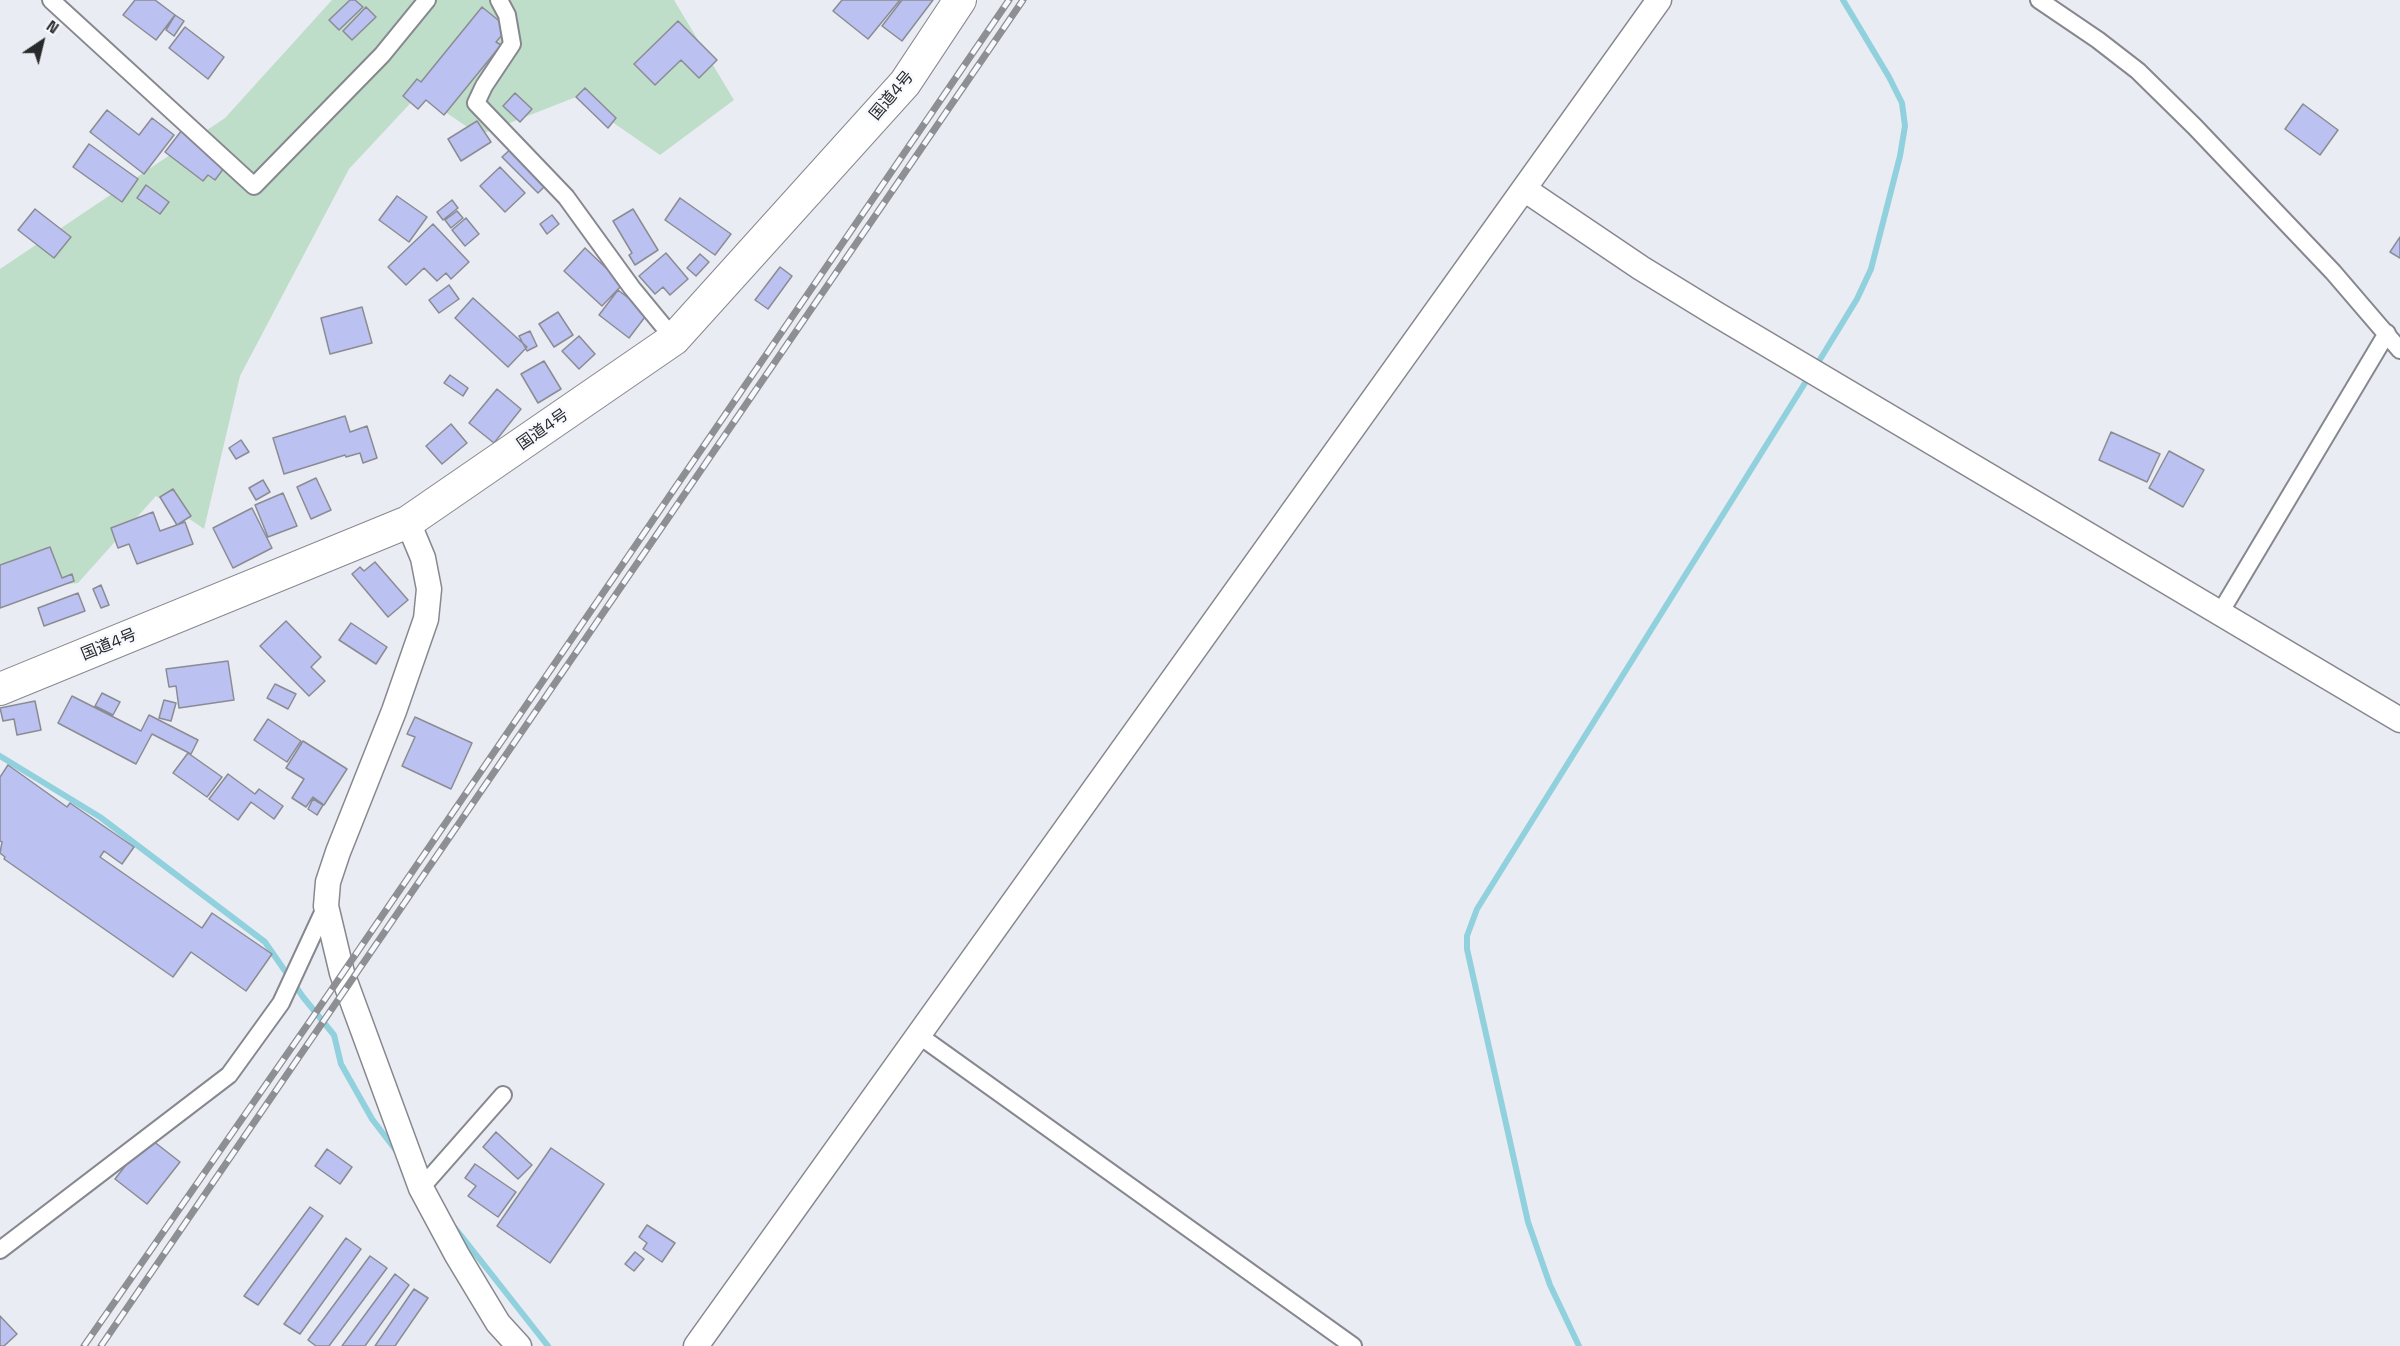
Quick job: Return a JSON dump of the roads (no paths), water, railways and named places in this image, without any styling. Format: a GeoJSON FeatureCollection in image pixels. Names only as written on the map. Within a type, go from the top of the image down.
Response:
{"type":"FeatureCollection","features":[{"type":"Feature","properties":{"kind":"highway","name":"国道4号"},"geometry":{"type":"LineString","coordinates":[[0,689],[408,522],[674,339],[905,83],[960,0]]}},
{"type":"Feature","properties":{"kind":"street"},"geometry":{"type":"LineString","coordinates":[[51,0],[254,186],[382,55],[428,0]]}},
{"type":"Feature","properties":{"kind":"street"},"geometry":{"type":"LineString","coordinates":[[499,0],[507,15],[512,44],[484,86],[476,103],[566,196],[632,288],[674,339]]}},
{"type":"Feature","properties":{"kind":"street"},"geometry":{"type":"LineString","coordinates":[[696,1346],[917,1034],[1659,0]]}},
{"type":"Feature","properties":{"kind":"street"},"geometry":{"type":"LineString","coordinates":[[2038,0],[2098,40],[2138,71],[2393,333],[2400,350]]}},
{"type":"Feature","properties":{"kind":"street"},"geometry":{"type":"LineString","coordinates":[[1524,189],[1641,268],[1716,314],[2400,720]]}},
{"type":"Feature","properties":{"kind":"street"},"geometry":{"type":"LineString","coordinates":[[2220,613],[2393,333]]}},
{"type":"Feature","properties":{"kind":"street"},"geometry":{"type":"LineString","coordinates":[[408,522],[423,558],[429,589],[426,619],[394,711],[338,852],[328,882],[326,906],[342,973],[421,1188],[457,1255],[498,1323],[519,1346]]}},
{"type":"Feature","properties":{"kind":"street"},"geometry":{"type":"LineString","coordinates":[[0,1250],[230,1075],[281,1003],[326,906]]}},
{"type":"Feature","properties":{"kind":"street"},"geometry":{"type":"LineString","coordinates":[[917,1034],[1353,1346]]}},
{"type":"Feature","properties":{"kind":"street"},"geometry":{"type":"LineString","coordinates":[[421,1188],[503,1095]]}},
{"type":"Feature","properties":{"kind":"waterway"},"geometry":{"type":"LineString","coordinates":[[1816,366],[1857,299],[1871,269],[1900,156],[1905,126],[1902,103],[1843,0]]}},
{"type":"Feature","properties":{"kind":"waterway"},"geometry":{"type":"LineString","coordinates":[[1579,1346],[1550,1285],[1528,1222],[1467,949],[1467,936],[1477,909],[1810,375]]}},
{"type":"Feature","properties":{"kind":"waterway"},"geometry":{"type":"LineString","coordinates":[[0,756],[100,817],[265,942],[303,997],[334,1035],[341,1064],[372,1119],[398,1153]]}},
{"type":"Feature","properties":{"kind":"waterway"},"geometry":{"type":"LineString","coordinates":[[455,1228],[548,1346]]}},
{"type":"Feature","properties":{"kind":"railway"},"geometry":{"type":"LineString","coordinates":[[84,1346],[308,1024],[1009,0]]}},
{"type":"Feature","properties":{"kind":"railway"},"geometry":{"type":"LineString","coordinates":[[101,1346],[1023,0]]}}]}
